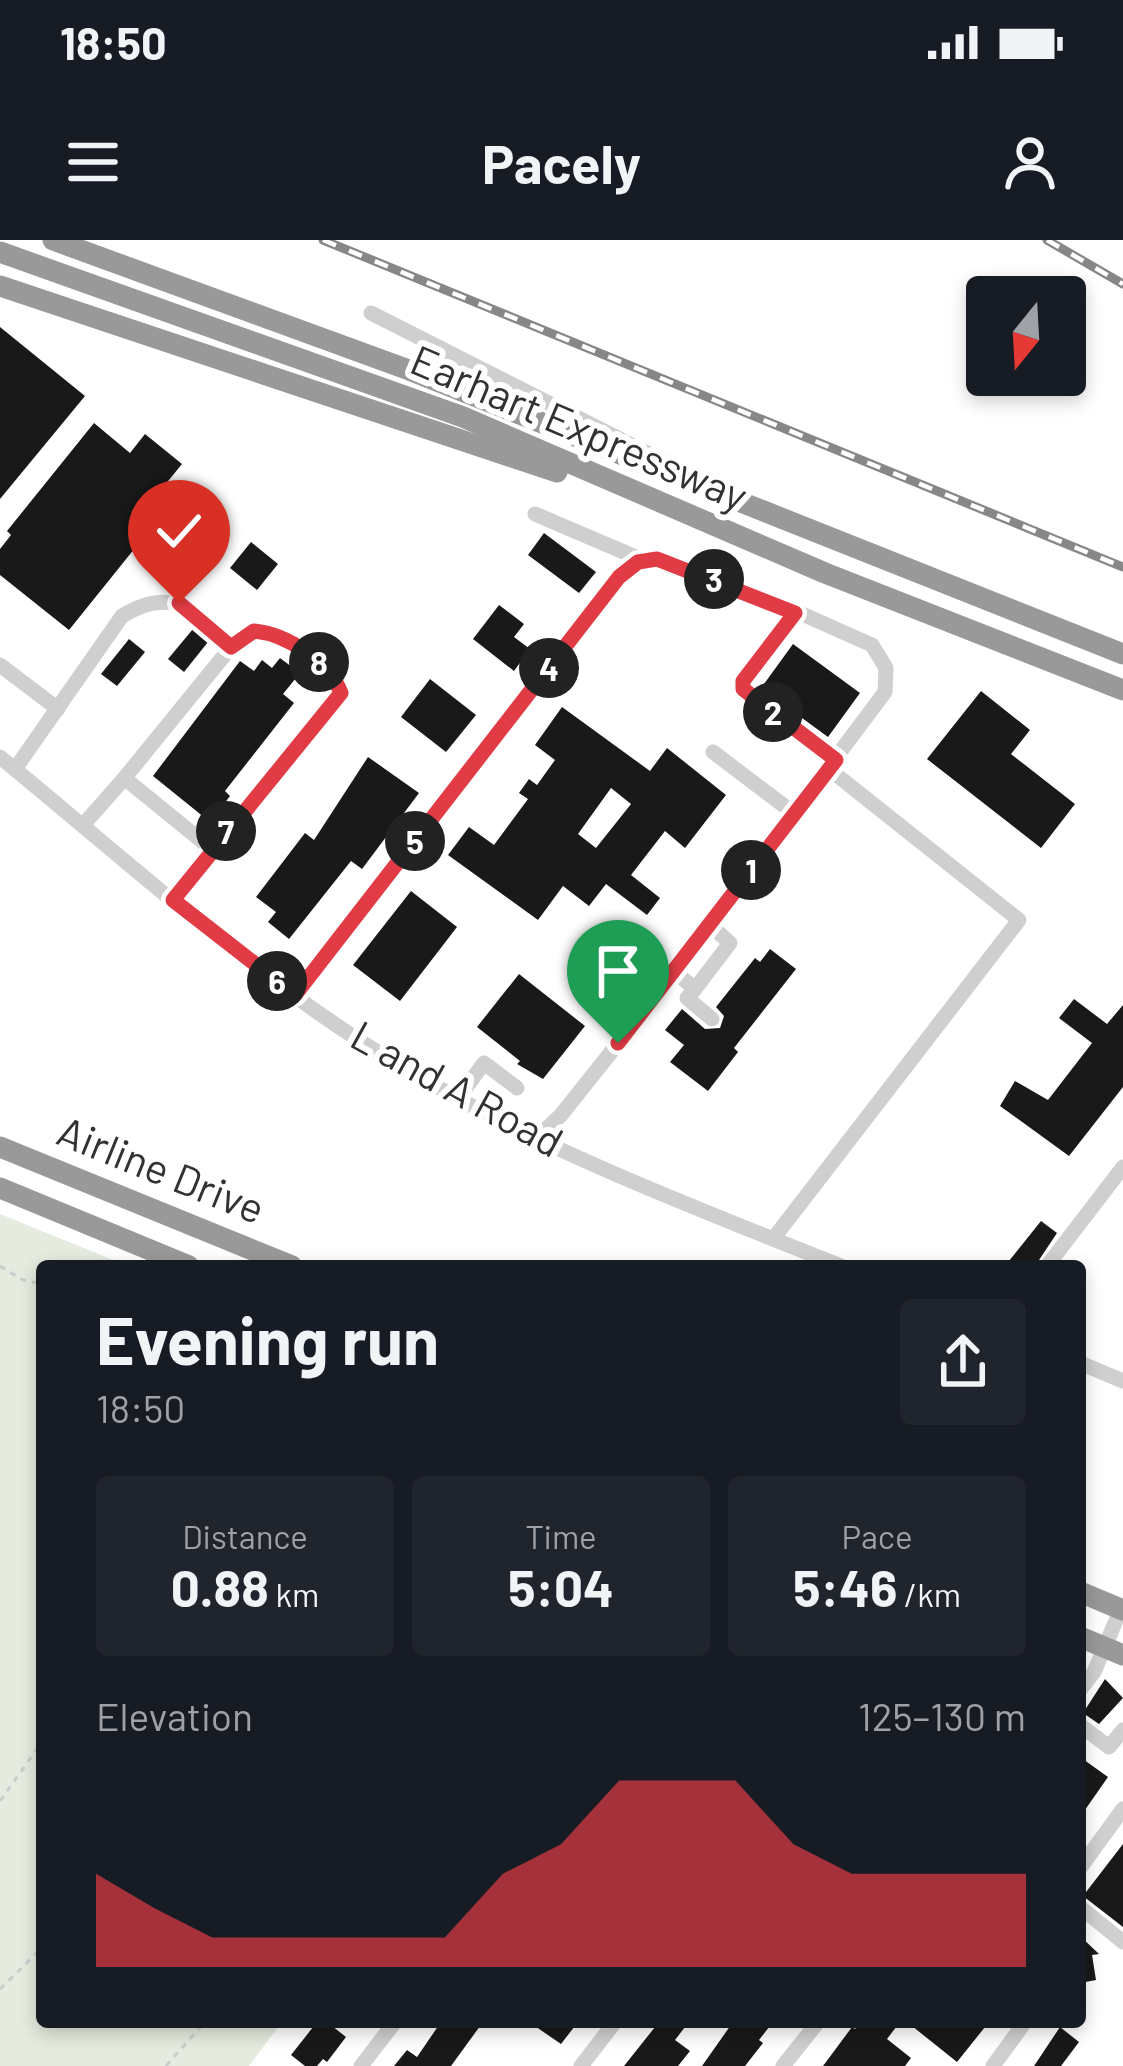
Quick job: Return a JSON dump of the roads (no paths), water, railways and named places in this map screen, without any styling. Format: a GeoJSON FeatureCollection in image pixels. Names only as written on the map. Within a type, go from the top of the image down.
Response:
{"type":"FeatureCollection","features":[{"type":"Feature","properties":{"kind":"highway","name":"Earhart Expressway"},"geometry":{"type":"LineString","coordinates":[[53,240],[409,370],[1123,654]]}},
{"type":"Feature","properties":{"kind":"highway","name":"Earhart Expressway"},"geometry":{"type":"LineString","coordinates":[[0,252],[463,417],[662,505],[1119,689]]}},
{"type":"Feature","properties":{"kind":"highway"},"geometry":{"type":"LineString","coordinates":[[0,286],[662,505]]}},
{"type":"Feature","properties":{"kind":"highway"},"geometry":{"type":"LineString","coordinates":[[937,577],[1123,643]]}},
{"type":"Feature","properties":{"kind":"highway","name":"Airline Drive"},"geometry":{"type":"LineString","coordinates":[[0,1147],[277,1260]]}},
{"type":"Feature","properties":{"kind":"highway"},"geometry":{"type":"LineString","coordinates":[[84,1223],[96,1186]]}},
{"type":"Feature","properties":{"kind":"highway","name":"Airline Drive"},"geometry":{"type":"LineString","coordinates":[[0,1188],[174,1260]]}},
{"type":"Feature","properties":{"kind":"highway"},"geometry":{"type":"LineString","coordinates":[[1086,1595],[1122,1610]]}},
{"type":"Feature","properties":{"kind":"highway"},"geometry":{"type":"LineString","coordinates":[[1086,1639],[1114,1651]]}},
{"type":"Feature","properties":{"kind":"street"},"geometry":{"type":"LineString","coordinates":[[371,313],[738,499]]}},
{"type":"Feature","properties":{"kind":"street"},"geometry":{"type":"LineString","coordinates":[[535,514],[644,561]]}},
{"type":"Feature","properties":{"kind":"street"},"geometry":{"type":"LineString","coordinates":[[295,995],[619,577],[644,561],[657,559],[872,645],[886,668],[885,692],[675,972],[561,1115],[537,1138]]}},
{"type":"Feature","properties":{"kind":"street"},"geometry":{"type":"LineString","coordinates":[[15,769],[122,616],[144,603],[179,603],[231,647]]}},
{"type":"Feature","properties":{"kind":"street"},"geometry":{"type":"LineString","coordinates":[[773,1239],[1018,920],[743,689],[743,681],[795,613]]}},
{"type":"Feature","properties":{"kind":"street"},"geometry":{"type":"LineString","coordinates":[[83,825],[125,781],[231,647],[254,631],[272,633],[323,665],[341,693],[209,849],[173,900]]}},
{"type":"Feature","properties":{"kind":"street"},"geometry":{"type":"LineString","coordinates":[[0,665],[58,709]]}},
{"type":"Feature","properties":{"kind":"street"},"geometry":{"type":"LineString","coordinates":[[713,752],[794,814]]}},
{"type":"Feature","properties":{"kind":"street","name":"L and A Road"},"geometry":{"type":"LineString","coordinates":[[0,757],[295,995],[402,1067],[537,1138],[826,1260]]}},
{"type":"Feature","properties":{"kind":"street"},"geometry":{"type":"LineString","coordinates":[[125,781],[209,849]]}},
{"type":"Feature","properties":{"kind":"street"},"geometry":{"type":"LineString","coordinates":[[709,924],[730,943],[687,998],[712,1019]]}},
{"type":"Feature","properties":{"kind":"street"},"geometry":{"type":"LineString","coordinates":[[675,972],[695,988]]}},
{"type":"Feature","properties":{"kind":"street"},"geometry":{"type":"LineString","coordinates":[[459,1097],[484,1064],[517,1088]]}},
{"type":"Feature","properties":{"kind":"street"},"geometry":{"type":"LineString","coordinates":[[1052,1260],[1123,1166]]}},
{"type":"Feature","properties":{"kind":"street"},"geometry":{"type":"LineString","coordinates":[[1086,1366],[1123,1381]]}},
{"type":"Feature","properties":{"kind":"street"},"geometry":{"type":"LineString","coordinates":[[1086,1683],[1114,1651],[1122,1610]]}},
{"type":"Feature","properties":{"kind":"street"},"geometry":{"type":"LineString","coordinates":[[1086,1730],[1109,1748],[1123,1730]]}},
{"type":"Feature","properties":{"kind":"street"},"geometry":{"type":"LineString","coordinates":[[1086,1860],[1123,1809]]}},
{"type":"Feature","properties":{"kind":"street"},"geometry":{"type":"LineString","coordinates":[[1086,1911],[1123,1942]]}},
{"type":"Feature","properties":{"kind":"street"},"geometry":{"type":"LineString","coordinates":[[361,2066],[390,2028]]}},
{"type":"Feature","properties":{"kind":"street"},"geometry":{"type":"LineString","coordinates":[[581,2066],[610,2028]]}},
{"type":"Feature","properties":{"kind":"street"},"geometry":{"type":"LineString","coordinates":[[783,2066],[813,2028]]}},
{"type":"Feature","properties":{"kind":"street"},"geometry":{"type":"LineString","coordinates":[[993,2066],[1021,2028]]}},
{"type":"Feature","properties":{"kind":"railway"},"geometry":{"type":"LineString","coordinates":[[323,240],[1123,567]]}},
{"type":"Feature","properties":{"kind":"railway"},"geometry":{"type":"LineString","coordinates":[[1047,240],[1123,284]]}}]}
